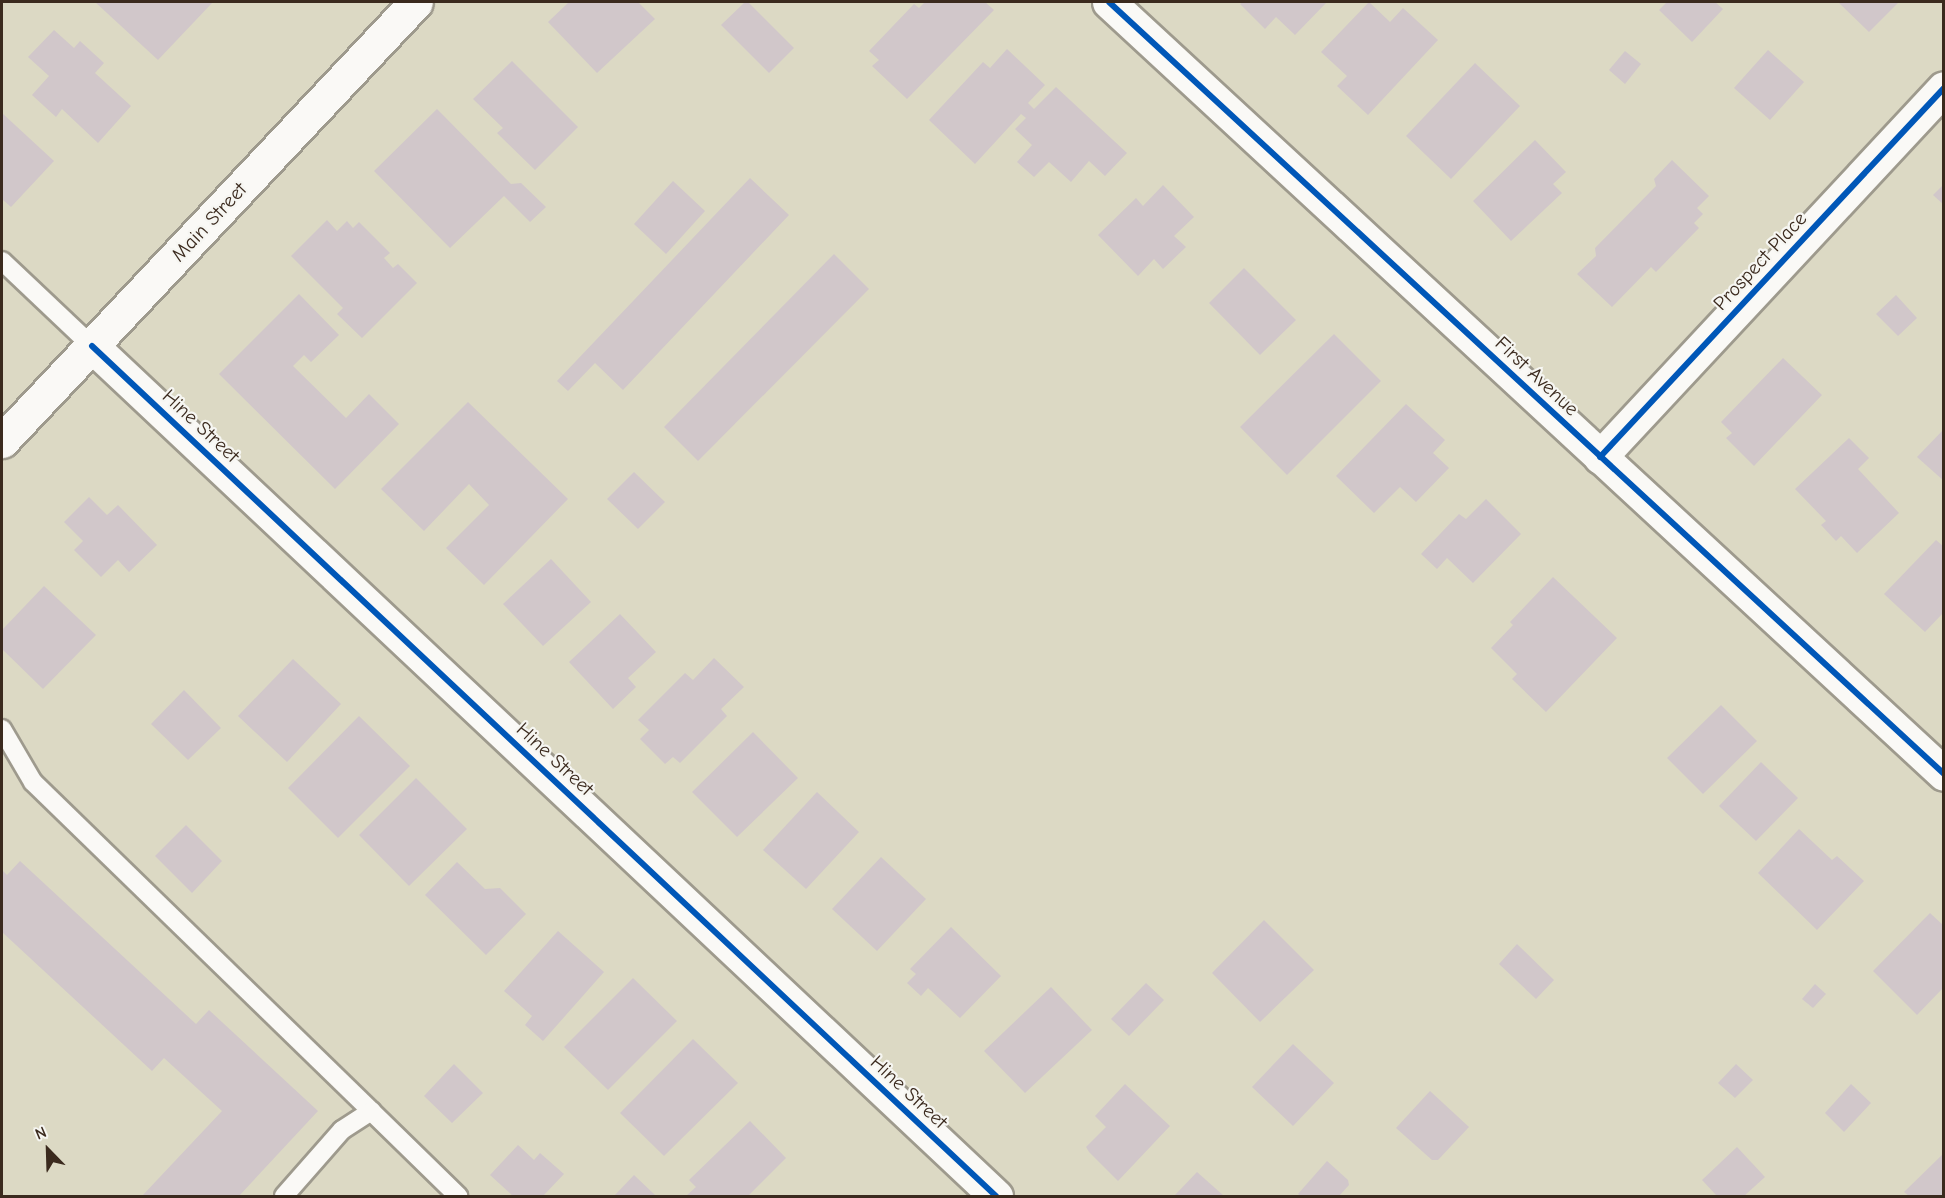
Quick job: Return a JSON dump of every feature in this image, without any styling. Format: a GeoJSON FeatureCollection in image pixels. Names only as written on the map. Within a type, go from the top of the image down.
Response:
{"type":"FeatureCollection","features":[{"type":"Feature","properties":{"kind":"street","name":"Main Street"},"geometry":{"type":"LineString","coordinates":[[2,441],[416,2]]}},
{"type":"Feature","properties":{"kind":"street","name":"First Avenue"},"geometry":{"type":"LineString","coordinates":[[1109,2],[1944,774]]}},
{"type":"Feature","properties":{"kind":"street","name":"Prospect Place"},"geometry":{"type":"LineString","coordinates":[[1600,458],[1944,87]]}},
{"type":"Feature","properties":{"kind":"street","name":"Hine Street"},"geometry":{"type":"LineString","coordinates":[[92,346],[996,1197]]}},
{"type":"Feature","properties":{"kind":"lane"},"geometry":{"type":"LineString","coordinates":[[2,261],[92,346]]}},
{"type":"Feature","properties":{"kind":"lane"},"geometry":{"type":"LineString","coordinates":[[2,729],[33,782],[458,1197]]}},
{"type":"Feature","properties":{"kind":"lane"},"geometry":{"type":"LineString","coordinates":[[284,1197],[342,1130],[371,1112]]}},
{"type":"Feature","properties":{"kind":"building"},"geometry":{"type":"Polygon","coordinates":[[[95,2],[213,2],[158,60],[95,2]]]}},
{"type":"Feature","properties":{"kind":"building"},"geometry":{"type":"Polygon","coordinates":[[[569,2],[638,2],[655,19],[597,73],[548,22],[569,2]]]}},
{"type":"Feature","properties":{"kind":"building"},"geometry":{"type":"Polygon","coordinates":[[[745,2],[748,2],[794,48],[769,73],[721,25],[745,2]]]}},
{"type":"Feature","properties":{"kind":"building"},"geometry":{"type":"Polygon","coordinates":[[[925,2],[985,2],[994,10],[907,99],[872,66],[879,60],[869,51],[914,4],[919,8],[925,2]]]}},
{"type":"Feature","properties":{"kind":"building"},"geometry":{"type":"Polygon","coordinates":[[[1243,2],[1327,2],[1295,35],[1276,17],[1265,29],[1240,4],[1243,2]]]}},
{"type":"Feature","properties":{"kind":"building"},"geometry":{"type":"Polygon","coordinates":[[[1369,2],[1390,22],[1403,8],[1438,40],[1368,115],[1337,86],[1347,76],[1321,52],[1369,2]]]}},
{"type":"Feature","properties":{"kind":"building"},"geometry":{"type":"Polygon","coordinates":[[[1667,2],[1715,2],[1723,9],[1692,42],[1659,10],[1667,2]]]}},
{"type":"Feature","properties":{"kind":"building"},"geometry":{"type":"Polygon","coordinates":[[[1838,2],[1899,2],[1869,32],[1838,2]]]}},
{"type":"Feature","properties":{"kind":"building"},"geometry":{"type":"Polygon","coordinates":[[[54,30],[74,48],[80,41],[104,63],[95,73],[131,106],[98,143],[62,109],[56,117],[32,95],[49,76],[28,57],[54,30]]]}},
{"type":"Feature","properties":{"kind":"building"},"geometry":{"type":"Polygon","coordinates":[[[1007,49],[1045,85],[1028,103],[1034,109],[1056,87],[1127,153],[1105,176],[1089,161],[1071,182],[1049,162],[1034,177],[1017,162],[1032,145],[1015,129],[1026,118],[1021,114],[975,164],[929,120],[983,62],[990,68],[1007,49]]]}},
{"type":"Feature","properties":{"kind":"building"},"geometry":{"type":"Polygon","coordinates":[[[1768,50],[1804,82],[1770,120],[1734,88],[1768,50]]]}},
{"type":"Feature","properties":{"kind":"building"},"geometry":{"type":"Polygon","coordinates":[[[1625,51],[1641,64],[1625,84],[1609,70],[1625,51]]]}},
{"type":"Feature","properties":{"kind":"building"},"geometry":{"type":"Polygon","coordinates":[[[512,61],[578,127],[535,170],[497,133],[503,128],[473,99],[512,61]]]}},
{"type":"Feature","properties":{"kind":"building"},"geometry":{"type":"Polygon","coordinates":[[[1475,63],[1520,106],[1451,179],[1406,136],[1475,63]]]}},
{"type":"Feature","properties":{"kind":"building"},"geometry":{"type":"Polygon","coordinates":[[[437,109],[511,184],[521,183],[546,207],[530,222],[504,196],[450,248],[374,171],[437,109]]]}},
{"type":"Feature","properties":{"kind":"building"},"geometry":{"type":"Polygon","coordinates":[[[2,113],[54,161],[11,207],[2,199],[2,113]]]}},
{"type":"Feature","properties":{"kind":"building"},"geometry":{"type":"Polygon","coordinates":[[[1535,140],[1566,172],[1553,184],[1562,193],[1511,241],[1473,201],[1535,140]]]}},
{"type":"Feature","properties":{"kind":"building"},"geometry":{"type":"Polygon","coordinates":[[[1672,160],[1709,196],[1697,208],[1703,214],[1694,223],[1699,228],[1656,272],[1651,267],[1612,307],[1577,274],[1596,256],[1595,248],[1656,186],[1654,179],[1672,160]]]}},
{"type":"Feature","properties":{"kind":"building"},"geometry":{"type":"Polygon","coordinates":[[[750,178],[789,215],[623,390],[595,363],[568,391],[557,381],[750,178]]]}},
{"type":"Feature","properties":{"kind":"building"},"geometry":{"type":"Polygon","coordinates":[[[673,181],[705,211],[666,254],[634,224],[673,181]]]}},
{"type":"Feature","properties":{"kind":"building"},"geometry":{"type":"Polygon","coordinates":[[[1944,184],[1944,205],[1933,195],[1944,184]]]}},
{"type":"Feature","properties":{"kind":"building"},"geometry":{"type":"Polygon","coordinates":[[[1163,185],[1194,217],[1174,236],[1186,247],[1163,269],[1154,259],[1138,276],[1098,235],[1136,198],[1143,206],[1163,185]]]}},
{"type":"Feature","properties":{"kind":"building"},"geometry":{"type":"Polygon","coordinates":[[[327,220],[337,231],[347,221],[353,228],[359,222],[390,253],[384,258],[393,268],[398,264],[417,283],[362,338],[337,314],[343,308],[291,256],[327,220]]]}},
{"type":"Feature","properties":{"kind":"building"},"geometry":{"type":"Polygon","coordinates":[[[834,254],[869,289],[698,461],[664,427],[834,254]]]}},
{"type":"Feature","properties":{"kind":"building"},"geometry":{"type":"Polygon","coordinates":[[[1244,268],[1296,320],[1260,355],[1209,303],[1244,268]]]}},
{"type":"Feature","properties":{"kind":"building"},"geometry":{"type":"Polygon","coordinates":[[[299,294],[339,335],[311,362],[304,355],[293,366],[346,418],[369,394],[399,424],[335,489],[219,374],[299,294]]]}},
{"type":"Feature","properties":{"kind":"building"},"geometry":{"type":"Polygon","coordinates":[[[1896,295],[1917,318],[1898,336],[1876,314],[1896,295]]]}},
{"type":"Feature","properties":{"kind":"building"},"geometry":{"type":"Polygon","coordinates":[[[1334,334],[1381,381],[1287,475],[1240,427],[1334,334]]]}},
{"type":"Feature","properties":{"kind":"building"},"geometry":{"type":"Polygon","coordinates":[[[1783,358],[1822,395],[1754,466],[1726,438],[1732,433],[1721,422],[1783,358]]]}},
{"type":"Feature","properties":{"kind":"building"},"geometry":{"type":"Polygon","coordinates":[[[468,402],[568,499],[484,585],[446,548],[489,505],[469,484],[424,531],[381,489],[468,402]]]}},
{"type":"Feature","properties":{"kind":"building"},"geometry":{"type":"Polygon","coordinates":[[[1406,404],[1445,440],[1433,453],[1449,468],[1416,502],[1400,487],[1374,513],[1336,476],[1406,404]]]}},
{"type":"Feature","properties":{"kind":"building"},"geometry":{"type":"Polygon","coordinates":[[[1944,429],[1944,481],[1917,457],[1944,429]]]}},
{"type":"Feature","properties":{"kind":"building"},"geometry":{"type":"Polygon","coordinates":[[[1849,438],[1869,458],[1858,469],[1899,513],[1857,553],[1841,536],[1836,541],[1821,525],[1826,521],[1795,489],[1849,438]]]}},
{"type":"Feature","properties":{"kind":"building"},"geometry":{"type":"Polygon","coordinates":[[[634,472],[665,502],[638,529],[607,499],[634,472]]]}},
{"type":"Feature","properties":{"kind":"building"},"geometry":{"type":"Polygon","coordinates":[[[89,497],[107,515],[118,505],[157,545],[129,572],[118,560],[101,577],[74,550],[83,541],[64,522],[89,497]]]}},
{"type":"Feature","properties":{"kind":"building"},"geometry":{"type":"Polygon","coordinates":[[[1486,499],[1521,534],[1473,583],[1447,558],[1437,569],[1421,554],[1459,514],[1466,519],[1486,499]]]}},
{"type":"Feature","properties":{"kind":"building"},"geometry":{"type":"Polygon","coordinates":[[[1936,540],[1944,547],[1944,612],[1925,632],[1884,594],[1936,540]]]}},
{"type":"Feature","properties":{"kind":"building"},"geometry":{"type":"Polygon","coordinates":[[[551,559],[591,602],[543,646],[503,604],[551,559]]]}},
{"type":"Feature","properties":{"kind":"building"},"geometry":{"type":"Polygon","coordinates":[[[1553,577],[1617,638],[1546,712],[1512,679],[1517,674],[1491,648],[1513,625],[1510,622],[1553,577]]]}},
{"type":"Feature","properties":{"kind":"building"},"geometry":{"type":"Polygon","coordinates":[[[44,586],[96,635],[43,689],[2,649],[2,630],[44,586]]]}},
{"type":"Feature","properties":{"kind":"building"},"geometry":{"type":"Polygon","coordinates":[[[620,614],[656,652],[628,678],[636,687],[613,709],[569,662],[620,614]]]}},
{"type":"Feature","properties":{"kind":"building"},"geometry":{"type":"Polygon","coordinates":[[[714,658],[744,687],[721,709],[727,716],[680,763],[673,757],[665,764],[640,739],[649,730],[638,720],[685,673],[693,680],[714,658]]]}},
{"type":"Feature","properties":{"kind":"building"},"geometry":{"type":"Polygon","coordinates":[[[293,659],[341,704],[287,762],[238,716],[293,659]]]}},
{"type":"Feature","properties":{"kind":"building"},"geometry":{"type":"Polygon","coordinates":[[[184,690],[221,728],[188,760],[151,724],[184,690]]]}},
{"type":"Feature","properties":{"kind":"building"},"geometry":{"type":"Polygon","coordinates":[[[1721,705],[1757,741],[1703,794],[1667,758],[1721,705]]]}},
{"type":"Feature","properties":{"kind":"building"},"geometry":{"type":"Polygon","coordinates":[[[359,716],[410,766],[338,838],[288,788],[359,716]]]}},
{"type":"Feature","properties":{"kind":"building"},"geometry":{"type":"Polygon","coordinates":[[[753,732],[798,778],[737,837],[692,792],[753,732]]]}},
{"type":"Feature","properties":{"kind":"building"},"geometry":{"type":"Polygon","coordinates":[[[1761,762],[1798,798],[1756,841],[1719,806],[1761,762]]]}},
{"type":"Feature","properties":{"kind":"building"},"geometry":{"type":"Polygon","coordinates":[[[416,778],[467,829],[409,886],[359,835],[416,778]]]}},
{"type":"Feature","properties":{"kind":"building"},"geometry":{"type":"Polygon","coordinates":[[[817,792],[859,832],[806,889],[763,850],[817,792]]]}},
{"type":"Feature","properties":{"kind":"building"},"geometry":{"type":"Polygon","coordinates":[[[186,825],[222,861],[192,893],[155,856],[186,825]]]}},
{"type":"Feature","properties":{"kind":"building"},"geometry":{"type":"Polygon","coordinates":[[[1799,829],[1832,860],[1837,856],[1864,881],[1817,930],[1758,873],[1799,829]]]}},
{"type":"Feature","properties":{"kind":"building"},"geometry":{"type":"Polygon","coordinates":[[[881,857],[926,899],[877,951],[832,909],[881,857]]]}},
{"type":"Feature","properties":{"kind":"building"},"geometry":{"type":"Polygon","coordinates":[[[20,861],[196,1024],[209,1010],[318,1111],[239,1196],[142,1196],[222,1111],[164,1058],[152,1071],[2,932],[2,870],[7,875],[20,861]]]}},
{"type":"Feature","properties":{"kind":"building"},"geometry":{"type":"Polygon","coordinates":[[[457,862],[485,889],[500,888],[526,914],[486,955],[425,895],[457,862]]]}},
{"type":"Feature","properties":{"kind":"building"},"geometry":{"type":"Polygon","coordinates":[[[1930,913],[1944,926],[1944,987],[1917,1015],[1873,971],[1930,913]]]}},
{"type":"Feature","properties":{"kind":"building"},"geometry":{"type":"Polygon","coordinates":[[[1264,920],[1314,970],[1260,1022],[1212,973],[1264,920]]]}},
{"type":"Feature","properties":{"kind":"building"},"geometry":{"type":"Polygon","coordinates":[[[951,927],[1001,976],[960,1018],[928,988],[921,996],[907,983],[916,974],[910,969],[951,927]]]}},
{"type":"Feature","properties":{"kind":"building"},"geometry":{"type":"Polygon","coordinates":[[[558,931],[604,972],[543,1041],[525,1025],[532,1016],[504,991],[558,931]]]}},
{"type":"Feature","properties":{"kind":"building"},"geometry":{"type":"Polygon","coordinates":[[[1517,944],[1554,980],[1536,999],[1499,964],[1517,944]]]}},
{"type":"Feature","properties":{"kind":"building"},"geometry":{"type":"Polygon","coordinates":[[[633,978],[677,1021],[608,1090],[564,1047],[633,978]]]}},
{"type":"Feature","properties":{"kind":"building"},"geometry":{"type":"Polygon","coordinates":[[[1146,983],[1164,1000],[1129,1036],[1111,1019],[1146,983]]]}},
{"type":"Feature","properties":{"kind":"building"},"geometry":{"type":"Polygon","coordinates":[[[1815,984],[1826,994],[1813,1008],[1802,999],[1815,984]]]}},
{"type":"Feature","properties":{"kind":"building"},"geometry":{"type":"Polygon","coordinates":[[[1051,987],[1092,1030],[1025,1093],[984,1051],[1051,987]]]}},
{"type":"Feature","properties":{"kind":"building"},"geometry":{"type":"Polygon","coordinates":[[[693,1039],[738,1083],[664,1156],[620,1113],[693,1039]]]}},
{"type":"Feature","properties":{"kind":"building"},"geometry":{"type":"Polygon","coordinates":[[[1293,1044],[1334,1083],[1293,1126],[1252,1087],[1293,1044]]]}},
{"type":"Feature","properties":{"kind":"building"},"geometry":{"type":"Polygon","coordinates":[[[454,1064],[483,1093],[452,1123],[424,1096],[454,1064]]]}},
{"type":"Feature","properties":{"kind":"building"},"geometry":{"type":"Polygon","coordinates":[[[1736,1064],[1753,1080],[1735,1098],[1718,1083],[1736,1064]]]}},
{"type":"Feature","properties":{"kind":"building"},"geometry":{"type":"Polygon","coordinates":[[[1125,1084],[1170,1126],[1118,1181],[1086,1147],[1106,1127],[1095,1116],[1125,1084]]]}},
{"type":"Feature","properties":{"kind":"building"},"geometry":{"type":"Polygon","coordinates":[[[1851,1084],[1871,1103],[1844,1132],[1825,1113],[1851,1084]]]}},
{"type":"Feature","properties":{"kind":"building"},"geometry":{"type":"Polygon","coordinates":[[[1430,1091],[1469,1127],[1438,1160],[1432,1160],[1396,1128],[1430,1091]]]}},
{"type":"Feature","properties":{"kind":"building"},"geometry":{"type":"Polygon","coordinates":[[[750,1121],[786,1158],[748,1196],[686,1196],[696,1187],[689,1180],[750,1121]]]}},
{"type":"Feature","properties":{"kind":"building"},"geometry":{"type":"Polygon","coordinates":[[[518,1145],[534,1160],[540,1153],[564,1174],[543,1196],[513,1196],[490,1175],[518,1145]]]}},
{"type":"Feature","properties":{"kind":"building"},"geometry":{"type":"Polygon","coordinates":[[[1737,1147],[1765,1177],[1744,1196],[1717,1196],[1702,1180],[1737,1147]]]}},
{"type":"Feature","properties":{"kind":"building"},"geometry":{"type":"Polygon","coordinates":[[[1944,1153],[1944,1196],[1909,1196],[1904,1192],[1944,1153]]]}},
{"type":"Feature","properties":{"kind":"building"},"geometry":{"type":"Polygon","coordinates":[[[1327,1161],[1348,1180],[1349,1185],[1339,1196],[1301,1196],[1298,1194],[1327,1161]]]}},
{"type":"Feature","properties":{"kind":"building"},"geometry":{"type":"Polygon","coordinates":[[[1197,1172],[1224,1196],[1174,1196],[1197,1172]]]}},
{"type":"Feature","properties":{"kind":"building"},"geometry":{"type":"Polygon","coordinates":[[[634,1175],[655,1195],[614,1196],[634,1175]]]}},
{"type":"Feature","properties":{"kind":"cycle path"},"geometry":{"type":"LineString","coordinates":[[1109,2],[1944,774]]}},
{"type":"Feature","properties":{"kind":"cycle path"},"geometry":{"type":"LineString","coordinates":[[1600,457],[1944,88]]}},
{"type":"Feature","properties":{"kind":"cycle path"},"geometry":{"type":"LineString","coordinates":[[92,346],[996,1196]]}}]}
